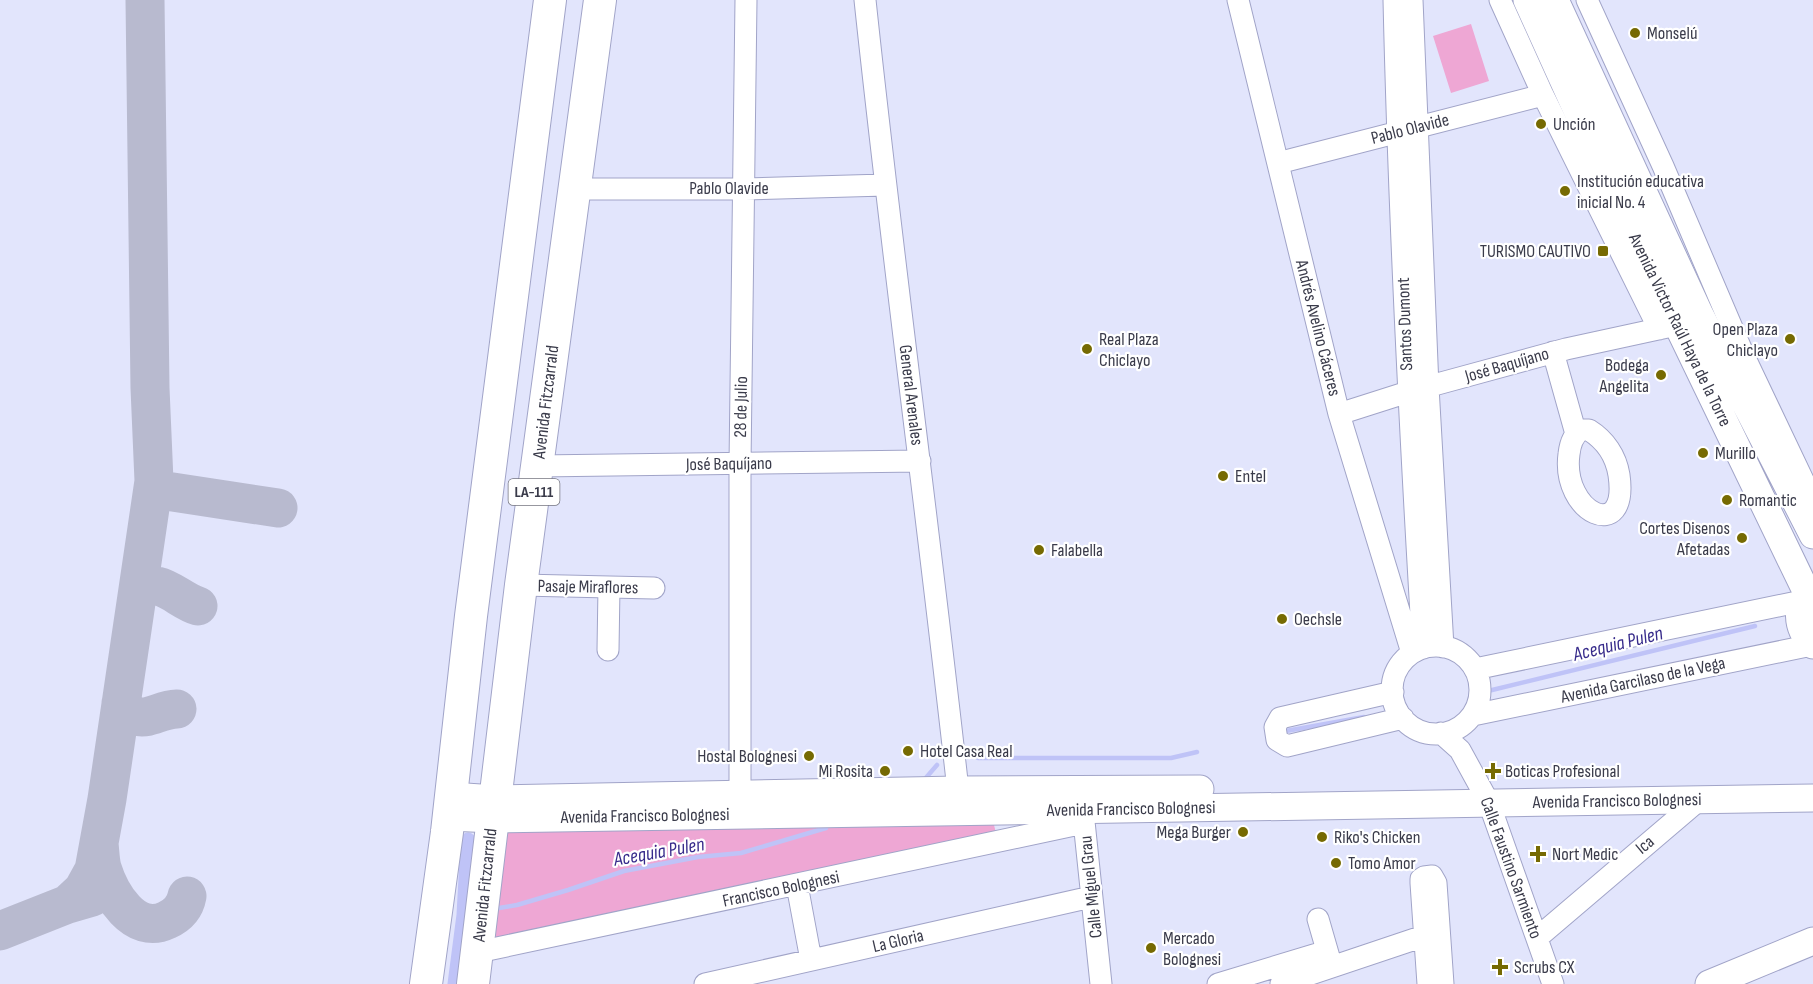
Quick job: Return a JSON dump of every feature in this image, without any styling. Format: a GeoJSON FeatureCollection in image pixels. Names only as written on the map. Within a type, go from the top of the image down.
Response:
{"type":"FeatureCollection","features":[{"type":"Feature","properties":{"kind":"highway","name":"LA-111"},"geometry":{"type":"LineString","coordinates":[[426,984],[550,0]]}},
{"type":"Feature","properties":{"kind":"highway","name":"Avenida Fitzcarrald"},"geometry":{"type":"LineString","coordinates":[[473,984],[521,585],[600,0]]}},
{"type":"Feature","properties":{"kind":"main road","name":"Avenida Victor Raúl Haya de la Torre"},"geometry":{"type":"LineString","coordinates":[[1527,0],[1571,127],[1668,327],[1807,594]]}},
{"type":"Feature","properties":{"kind":"main road","name":"Avenida Victor Raúl Haya de la Torre"},"geometry":{"type":"LineString","coordinates":[[1555,0],[1699,313],[1813,535]]}},
{"type":"Feature","properties":{"kind":"main road"},"geometry":{"type":"LineString","coordinates":[[1807,594],[1799,613],[1800,625],[1804,636],[1813,645]]}},
{"type":"Feature","properties":{"kind":"main road","name":"Avenida Francisco Bolognesi"},"geometry":{"type":"LineString","coordinates":[[450,806],[494,809],[740,804],[1082,808],[1813,783]]}},
{"type":"Feature","properties":{"kind":"main road","name":"Avenida Francisco Bolognesi"},"geometry":{"type":"LineString","coordinates":[[740,804],[958,790],[1082,808]]}},
{"type":"Feature","properties":{"kind":"main road","name":"Avenida Francisco Bolognesi"},"geometry":{"type":"LineString","coordinates":[[1485,794],[1699,800],[1813,798]]}},
{"type":"Feature","properties":{"kind":"main road"},"geometry":{"type":"LineString","coordinates":[[1709,984],[1813,941]]}},
{"type":"Feature","properties":{"kind":"street","name":"28 de Julio"},"geometry":{"type":"LineString","coordinates":[[740,804],[740,464],[746,0]]}},
{"type":"Feature","properties":{"kind":"street","name":"General Arenales"},"geometry":{"type":"LineString","coordinates":[[865,0],[958,790]]}},
{"type":"Feature","properties":{"kind":"street","name":"Andrés Avelino Cáceres"},"geometry":{"type":"LineString","coordinates":[[1238,0],[1339,414],[1426,649]]}},
{"type":"Feature","properties":{"kind":"street","name":"Santos Dumont"},"geometry":{"type":"LineString","coordinates":[[1394,0],[1407,129],[1426,649]]}},
{"type":"Feature","properties":{"kind":"street","name":"Santos Dumont"},"geometry":{"type":"LineString","coordinates":[[1407,129],[1412,0]]}},
{"type":"Feature","properties":{"kind":"street"},"geometry":{"type":"LineString","coordinates":[[1500,0],[1543,95],[1571,127]]}},
{"type":"Feature","properties":{"kind":"street"},"geometry":{"type":"LineString","coordinates":[[1587,0],[1663,166],[1746,358],[1813,501]]}},
{"type":"Feature","properties":{"kind":"street","name":"Pablo Olavide"},"geometry":{"type":"LineString","coordinates":[[1278,163],[1543,95]]}},
{"type":"Feature","properties":{"kind":"street","name":"Pablo Olavide"},"geometry":{"type":"LineString","coordinates":[[574,189],[745,189],[885,185]]}},
{"type":"Feature","properties":{"kind":"street","name":"José Baquíjano"},"geometry":{"type":"LineString","coordinates":[[1339,414],[1559,350],[1668,327]]}},
{"type":"Feature","properties":{"kind":"street"},"geometry":{"type":"LineString","coordinates":[[1559,350],[1582,432]]}},
{"type":"Feature","properties":{"kind":"street","name":"José Baquíjano"},"geometry":{"type":"LineString","coordinates":[[538,466],[920,461]]}},
{"type":"Feature","properties":{"kind":"street","name":"Pasaje Miraflores"},"geometry":{"type":"LineString","coordinates":[[521,585],[654,588]]}},
{"type":"Feature","properties":{"kind":"street"},"geometry":{"type":"LineString","coordinates":[[608,650],[609,587]]}},
{"type":"Feature","properties":{"kind":"street"},"geometry":{"type":"LineString","coordinates":[[1475,669],[1807,594]]}},
{"type":"Feature","properties":{"kind":"street","name":"Avenida Garcilaso de la Vega"},"geometry":{"type":"LineString","coordinates":[[1458,725],[1813,645]]}},
{"type":"Feature","properties":{"kind":"street"},"geometry":{"type":"LineString","coordinates":[[1426,649],[1456,651],[1467,658],[1475,669],[1479,680],[1478,704],[1458,725],[1426,732],[1413,727],[1402,718],[1395,706],[1393,681],[1397,670],[1404,661],[1426,649]]}},
{"type":"Feature","properties":{"kind":"street"},"geometry":{"type":"LineString","coordinates":[[1393,692],[1280,718],[1275,727],[1277,740],[1287,746],[1402,718]]}},
{"type":"Feature","properties":{"kind":"street","name":"Calle Faustino Sarmiento"},"geometry":{"type":"LineString","coordinates":[[1458,725],[1460,750],[1485,794],[1553,984]]}},
{"type":"Feature","properties":{"kind":"street","name":"Ica"},"geometry":{"type":"LineString","coordinates":[[1537,938],[1699,800]]}},
{"type":"Feature","properties":{"kind":"street","name":"Francisco Bolognesi"},"geometry":{"type":"LineString","coordinates":[[478,952],[797,885],[1082,808]]}},
{"type":"Feature","properties":{"kind":"street","name":"Calle Miguel Grau"},"geometry":{"type":"LineString","coordinates":[[1082,808],[1101,984]]}},
{"type":"Feature","properties":{"kind":"street"},"geometry":{"type":"LineString","coordinates":[[1428,984],[1421,884],[1421,879],[1428,876],[1432,876],[1436,883],[1443,984]]}},
{"type":"Feature","properties":{"kind":"street"},"geometry":{"type":"LineString","coordinates":[[797,885],[811,960]]}},
{"type":"Feature","properties":{"kind":"street","name":"La Gloria"},"geometry":{"type":"LineString","coordinates":[[705,984],[1092,897]]}},
{"type":"Feature","properties":{"kind":"street"},"geometry":{"type":"LineString","coordinates":[[1318,919],[1330,959]]}},
{"type":"Feature","properties":{"kind":"street"},"geometry":{"type":"LineString","coordinates":[[1218,984],[1274,979],[1330,959],[1424,936]]}},
{"type":"Feature","properties":{"kind":"shaded area"},"geometry":{"type":"Polygon","coordinates":[[[1471,24],[1489,81],[1451,93],[1433,36],[1471,24]]]}},
{"type":"Feature","properties":{"kind":"shaded area"},"geometry":{"type":"Polygon","coordinates":[[[992,817],[996,833],[489,943],[506,823],[992,817]]]}},
{"type":"Feature","properties":{"kind":"waterway","name":"Acequia Pulen"},"geometry":{"type":"LineString","coordinates":[[1488,691],[1755,626]]}},
{"type":"Feature","properties":{"kind":"waterway","name":"Acequia Pulen"},"geometry":{"type":"LineString","coordinates":[[1286,731],[1364,717]]}},
{"type":"Feature","properties":{"kind":"waterway","name":"Acequia Pulen"},"geometry":{"type":"LineString","coordinates":[[978,758],[1171,758],[1197,752]]}},
{"type":"Feature","properties":{"kind":"waterway","name":"Acequia Pulen"},"geometry":{"type":"LineString","coordinates":[[924,780],[937,765]]}},
{"type":"Feature","properties":{"kind":"waterway","name":"Acequia Pulen"},"geometry":{"type":"LineString","coordinates":[[499,908],[568,890],[624,871],[698,857],[741,853],[826,828]]}},
{"type":"Feature","properties":{"kind":"waterway","name":"Acequia Pulen"},"geometry":{"type":"LineString","coordinates":[[455,984],[464,915],[468,840]]}},
{"type":"Feature","properties":{"kind":"taxiway"},"geometry":{"type":"LineString","coordinates":[[68,904],[83,890],[94,870],[107,799],[154,481],[150,388],[145,0]]}},
{"type":"Feature","properties":{"kind":"taxiway"},"geometry":{"type":"LineString","coordinates":[[153,489],[278,508]]}},
{"type":"Feature","properties":{"kind":"taxiway"},"geometry":{"type":"LineString","coordinates":[[138,593],[145,588],[160,587],[198,606]]}},
{"type":"Feature","properties":{"kind":"taxiway"},"geometry":{"type":"LineString","coordinates":[[121,703],[128,711],[141,717],[177,709]]}},
{"type":"Feature","properties":{"kind":"taxiway"},"geometry":{"type":"LineString","coordinates":[[99,844],[102,868],[111,889],[125,910],[134,917],[144,922],[155,923],[167,920],[180,910],[187,896]]}},
{"type":"Feature","properties":{"kind":"taxiway"},"geometry":{"type":"LineString","coordinates":[[0,931],[92,897]]}},
{"type":"Feature","properties":{"kind":"place","name":"Monselú"},"geometry":{"type":"Point","coordinates":[1635,33]}},
{"type":"Feature","properties":{"kind":"place","name":"Unción"},"geometry":{"type":"Point","coordinates":[1541,124]}},
{"type":"Feature","properties":{"kind":"place","name":"Institución educativa inicial No. 4"},"geometry":{"type":"Point","coordinates":[1565,191]}},
{"type":"Feature","properties":{"kind":"place","name":"TURISMO CAUTIVO"},"geometry":{"type":"Point","coordinates":[1603,251]}},
{"type":"Feature","properties":{"kind":"place","name":"Open Plaza Chiclayo"},"geometry":{"type":"Point","coordinates":[1790,339]}},
{"type":"Feature","properties":{"kind":"place","name":"Real Plaza Chiclayo"},"geometry":{"type":"Point","coordinates":[1087,349]}},
{"type":"Feature","properties":{"kind":"place","name":"Bodega Angelita"},"geometry":{"type":"Point","coordinates":[1661,375]}},
{"type":"Feature","properties":{"kind":"place","name":"Murillo"},"geometry":{"type":"Point","coordinates":[1703,453]}},
{"type":"Feature","properties":{"kind":"place","name":"Entel"},"geometry":{"type":"Point","coordinates":[1223,476]}},
{"type":"Feature","properties":{"kind":"place","name":"Romantic"},"geometry":{"type":"Point","coordinates":[1727,500]}},
{"type":"Feature","properties":{"kind":"place","name":"Cortes Disenos Afetadas"},"geometry":{"type":"Point","coordinates":[1742,538]}},
{"type":"Feature","properties":{"kind":"place","name":"Falabella"},"geometry":{"type":"Point","coordinates":[1039,550]}},
{"type":"Feature","properties":{"kind":"place","name":"Oechsle"},"geometry":{"type":"Point","coordinates":[1282,619]}},
{"type":"Feature","properties":{"kind":"place","name":"Hotel Casa Real"},"geometry":{"type":"Point","coordinates":[908,751]}},
{"type":"Feature","properties":{"kind":"place","name":"Hostal Bolognesi"},"geometry":{"type":"Point","coordinates":[809,756]}},
{"type":"Feature","properties":{"kind":"place","name":"Mi Rosita"},"geometry":{"type":"Point","coordinates":[885,771]}},
{"type":"Feature","properties":{"kind":"place","name":"Boticas Profesional"},"geometry":{"type":"Point","coordinates":[1493,771]}},
{"type":"Feature","properties":{"kind":"place","name":"Mega Burger"},"geometry":{"type":"Point","coordinates":[1243,832]}},
{"type":"Feature","properties":{"kind":"place","name":"Riko's Chicken"},"geometry":{"type":"Point","coordinates":[1322,837]}},
{"type":"Feature","properties":{"kind":"place","name":"Nort Medic"},"geometry":{"type":"Point","coordinates":[1538,854]}},
{"type":"Feature","properties":{"kind":"place","name":"Tomo Amor"},"geometry":{"type":"Point","coordinates":[1336,863]}},
{"type":"Feature","properties":{"kind":"place","name":"Mercado Bolognesi"},"geometry":{"type":"Point","coordinates":[1151,948]}},
{"type":"Feature","properties":{"kind":"place","name":"Scrubs CX"},"geometry":{"type":"Point","coordinates":[1500,967]}}]}
